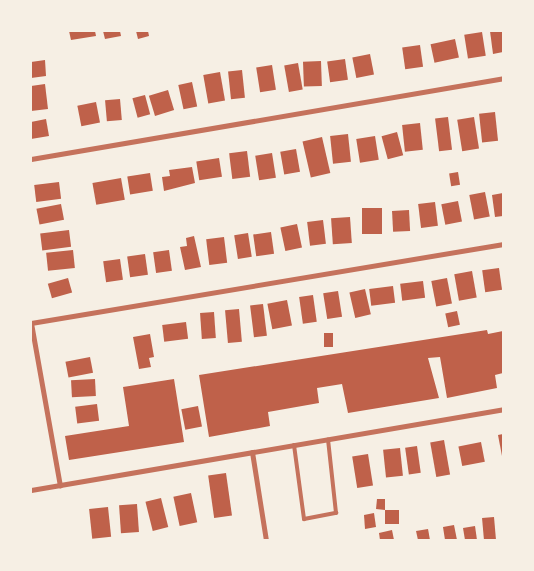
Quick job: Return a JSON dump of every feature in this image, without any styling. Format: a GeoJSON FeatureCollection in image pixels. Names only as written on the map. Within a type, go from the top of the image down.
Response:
{"type":"FeatureCollection","features":[{"type":"Feature","properties":{"kind":"street"},"geometry":{"type":"LineString","coordinates":[[31,159],[503,78]]}},
{"type":"Feature","properties":{"kind":"street"},"geometry":{"type":"LineString","coordinates":[[60,485],[31,323],[503,244]]}},
{"type":"Feature","properties":{"kind":"street"},"geometry":{"type":"LineString","coordinates":[[31,490],[503,409]]}},
{"type":"Feature","properties":{"kind":"street"},"geometry":{"type":"LineString","coordinates":[[252,452],[266,540]]}},
{"type":"Feature","properties":{"kind":"lane"},"geometry":{"type":"LineString","coordinates":[[294,445],[304,519],[336,513],[328,439]]}},
{"type":"Feature","properties":{"kind":"building"},"geometry":{"type":"Polygon","coordinates":[[[69,31],[95,31],[96,36],[71,40],[69,31]]]}},
{"type":"Feature","properties":{"kind":"building"},"geometry":{"type":"Polygon","coordinates":[[[103,31],[120,31],[121,36],[105,39],[103,31]]]}},
{"type":"Feature","properties":{"kind":"building"},"geometry":{"type":"Polygon","coordinates":[[[136,31],[148,31],[149,36],[138,39],[136,31]]]}},
{"type":"Feature","properties":{"kind":"building"},"geometry":{"type":"Polygon","coordinates":[[[490,31],[503,31],[503,52],[493,54],[490,31]]]}},
{"type":"Feature","properties":{"kind":"building"},"geometry":{"type":"Polygon","coordinates":[[[482,32],[486,56],[468,59],[464,35],[482,32]]]}},
{"type":"Feature","properties":{"kind":"building"},"geometry":{"type":"Polygon","coordinates":[[[455,39],[459,58],[434,63],[431,44],[455,39]]]}},
{"type":"Feature","properties":{"kind":"building"},"geometry":{"type":"Polygon","coordinates":[[[420,45],[423,67],[405,69],[402,48],[420,45]]]}},
{"type":"Feature","properties":{"kind":"building"},"geometry":{"type":"Polygon","coordinates":[[[370,54],[374,75],[356,78],[352,57],[370,54]]]}},
{"type":"Feature","properties":{"kind":"building"},"geometry":{"type":"Polygon","coordinates":[[[345,59],[348,80],[330,82],[327,62],[345,59]]]}},
{"type":"Feature","properties":{"kind":"building"},"geometry":{"type":"Polygon","coordinates":[[[45,60],[46,76],[31,78],[31,62],[45,60]]]}},
{"type":"Feature","properties":{"kind":"building"},"geometry":{"type":"Polygon","coordinates":[[[321,61],[322,86],[304,87],[303,62],[321,61]]]}},
{"type":"Feature","properties":{"kind":"building"},"geometry":{"type":"Polygon","coordinates":[[[298,63],[303,90],[289,92],[284,65],[298,63]]]}},
{"type":"Feature","properties":{"kind":"building"},"geometry":{"type":"Polygon","coordinates":[[[272,65],[276,90],[260,92],[256,68],[272,65]]]}},
{"type":"Feature","properties":{"kind":"building"},"geometry":{"type":"Polygon","coordinates":[[[242,70],[245,98],[231,99],[228,71],[242,70]]]}},
{"type":"Feature","properties":{"kind":"building"},"geometry":{"type":"Polygon","coordinates":[[[220,72],[225,101],[208,104],[203,75],[220,72]]]}},
{"type":"Feature","properties":{"kind":"building"},"geometry":{"type":"Polygon","coordinates":[[[192,82],[197,106],[184,109],[178,85],[192,82]]]}},
{"type":"Feature","properties":{"kind":"building"},"geometry":{"type":"Polygon","coordinates":[[[45,84],[48,109],[31,111],[31,86],[45,84]]]}},
{"type":"Feature","properties":{"kind":"building"},"geometry":{"type":"Polygon","coordinates":[[[168,90],[174,110],[155,116],[149,96],[168,90]]]}},
{"type":"Feature","properties":{"kind":"building"},"geometry":{"type":"Polygon","coordinates":[[[145,95],[150,114],[138,118],[132,98],[145,95]]]}},
{"type":"Feature","properties":{"kind":"building"},"geometry":{"type":"Polygon","coordinates":[[[120,99],[122,120],[107,121],[105,100],[120,99]]]}},
{"type":"Feature","properties":{"kind":"building"},"geometry":{"type":"Polygon","coordinates":[[[96,102],[100,123],[81,126],[77,106],[96,102]]]}},
{"type":"Feature","properties":{"kind":"building"},"geometry":{"type":"Polygon","coordinates":[[[495,112],[498,141],[482,143],[479,114],[495,112]]]}},
{"type":"Feature","properties":{"kind":"building"},"geometry":{"type":"Polygon","coordinates":[[[448,117],[452,150],[439,151],[435,119],[448,117]]]}},
{"type":"Feature","properties":{"kind":"building"},"geometry":{"type":"Polygon","coordinates":[[[474,117],[479,149],[462,151],[457,120],[474,117]]]}},
{"type":"Feature","properties":{"kind":"building"},"geometry":{"type":"Polygon","coordinates":[[[46,119],[49,136],[31,139],[31,122],[46,119]]]}},
{"type":"Feature","properties":{"kind":"building"},"geometry":{"type":"Polygon","coordinates":[[[420,123],[423,150],[405,152],[402,125],[420,123]]]}},
{"type":"Feature","properties":{"kind":"building"},"geometry":{"type":"Polygon","coordinates":[[[397,132],[403,155],[388,159],[382,136],[397,132]]]}},
{"type":"Feature","properties":{"kind":"building"},"geometry":{"type":"Polygon","coordinates":[[[348,134],[351,162],[333,164],[330,136],[348,134]]]}},
{"type":"Feature","properties":{"kind":"building"},"geometry":{"type":"Polygon","coordinates":[[[375,136],[379,160],[360,163],[356,139],[375,136]]]}},
{"type":"Feature","properties":{"kind":"building"},"geometry":{"type":"Polygon","coordinates":[[[322,137],[330,173],[311,178],[303,141],[322,137]]]}},
{"type":"Feature","properties":{"kind":"building"},"geometry":{"type":"Polygon","coordinates":[[[296,149],[300,172],[284,174],[280,152],[296,149]]]}},
{"type":"Feature","properties":{"kind":"building"},"geometry":{"type":"Polygon","coordinates":[[[247,151],[250,177],[232,179],[229,153],[247,151]]]}},
{"type":"Feature","properties":{"kind":"building"},"geometry":{"type":"Polygon","coordinates":[[[272,153],[276,178],[259,180],[255,156],[272,153]]]}},
{"type":"Feature","properties":{"kind":"building"},"geometry":{"type":"Polygon","coordinates":[[[219,158],[222,177],[199,180],[196,162],[219,158]]]}},
{"type":"Feature","properties":{"kind":"building"},"geometry":{"type":"Polygon","coordinates":[[[192,167],[195,183],[164,191],[162,177],[170,176],[169,170],[192,167]]]}},
{"type":"Feature","properties":{"kind":"building"},"geometry":{"type":"Polygon","coordinates":[[[458,172],[460,185],[451,186],[449,173],[458,172]]]}},
{"type":"Feature","properties":{"kind":"building"},"geometry":{"type":"Polygon","coordinates":[[[150,173],[153,191],[130,194],[127,177],[150,173]]]}},
{"type":"Feature","properties":{"kind":"building"},"geometry":{"type":"Polygon","coordinates":[[[121,178],[125,200],[96,205],[92,183],[121,178]]]}},
{"type":"Feature","properties":{"kind":"building"},"geometry":{"type":"Polygon","coordinates":[[[59,182],[61,199],[36,202],[34,185],[59,182]]]}},
{"type":"Feature","properties":{"kind":"building"},"geometry":{"type":"Polygon","coordinates":[[[485,192],[490,217],[474,220],[469,195],[485,192]]]}},
{"type":"Feature","properties":{"kind":"building"},"geometry":{"type":"Polygon","coordinates":[[[503,193],[503,216],[495,217],[492,195],[503,193]]]}},
{"type":"Feature","properties":{"kind":"building"},"geometry":{"type":"Polygon","coordinates":[[[458,201],[462,222],[445,225],[441,204],[458,201]]]}},
{"type":"Feature","properties":{"kind":"building"},"geometry":{"type":"Polygon","coordinates":[[[435,202],[438,226],[421,228],[418,204],[435,202]]]}},
{"type":"Feature","properties":{"kind":"building"},"geometry":{"type":"Polygon","coordinates":[[[61,204],[64,220],[40,224],[36,209],[61,204]]]}},
{"type":"Feature","properties":{"kind":"building"},"geometry":{"type":"Polygon","coordinates":[[[362,208],[382,208],[382,234],[362,234],[362,208]]]}},
{"type":"Feature","properties":{"kind":"building"},"geometry":{"type":"Polygon","coordinates":[[[409,210],[410,231],[393,232],[392,211],[409,210]]]}},
{"type":"Feature","properties":{"kind":"building"},"geometry":{"type":"Polygon","coordinates":[[[350,217],[352,243],[333,244],[331,218],[350,217]]]}},
{"type":"Feature","properties":{"kind":"building"},"geometry":{"type":"Polygon","coordinates":[[[323,220],[326,244],[310,246],[307,222],[323,220]]]}},
{"type":"Feature","properties":{"kind":"building"},"geometry":{"type":"Polygon","coordinates":[[[297,224],[302,247],[285,251],[280,228],[297,224]]]}},
{"type":"Feature","properties":{"kind":"building"},"geometry":{"type":"Polygon","coordinates":[[[69,230],[71,247],[42,250],[40,234],[69,230]]]}},
{"type":"Feature","properties":{"kind":"building"},"geometry":{"type":"Polygon","coordinates":[[[271,232],[274,254],[256,256],[253,235],[271,232]]]}},
{"type":"Feature","properties":{"kind":"building"},"geometry":{"type":"Polygon","coordinates":[[[248,233],[252,257],[238,259],[234,235],[248,233]]]}},
{"type":"Feature","properties":{"kind":"building"},"geometry":{"type":"Polygon","coordinates":[[[194,236],[201,267],[185,270],[180,247],[187,246],[186,238],[194,236]]]}},
{"type":"Feature","properties":{"kind":"building"},"geometry":{"type":"Polygon","coordinates":[[[224,237],[227,263],[209,265],[206,239],[224,237]]]}},
{"type":"Feature","properties":{"kind":"building"},"geometry":{"type":"Polygon","coordinates":[[[73,250],[75,268],[48,271],[46,253],[73,250]]]}},
{"type":"Feature","properties":{"kind":"building"},"geometry":{"type":"Polygon","coordinates":[[[169,250],[172,271],[156,273],[153,252],[169,250]]]}},
{"type":"Feature","properties":{"kind":"building"},"geometry":{"type":"Polygon","coordinates":[[[145,254],[148,275],[130,277],[127,257],[145,254]]]}},
{"type":"Feature","properties":{"kind":"building"},"geometry":{"type":"Polygon","coordinates":[[[120,259],[123,280],[106,282],[103,261],[120,259]]]}},
{"type":"Feature","properties":{"kind":"building"},"geometry":{"type":"Polygon","coordinates":[[[499,268],[502,290],[485,292],[482,270],[499,268]]]}},
{"type":"Feature","properties":{"kind":"building"},"geometry":{"type":"Polygon","coordinates":[[[472,271],[477,298],[459,301],[454,274],[472,271]]]}},
{"type":"Feature","properties":{"kind":"building"},"geometry":{"type":"Polygon","coordinates":[[[68,278],[72,292],[52,298],[48,284],[68,278]]]}},
{"type":"Feature","properties":{"kind":"building"},"geometry":{"type":"Polygon","coordinates":[[[447,278],[452,304],[436,307],[431,281],[447,278]]]}},
{"type":"Feature","properties":{"kind":"building"},"geometry":{"type":"Polygon","coordinates":[[[423,281],[425,298],[402,301],[400,284],[423,281]]]}},
{"type":"Feature","properties":{"kind":"building"},"geometry":{"type":"Polygon","coordinates":[[[393,286],[395,303],[371,306],[369,289],[393,286]]]}},
{"type":"Feature","properties":{"kind":"building"},"geometry":{"type":"Polygon","coordinates":[[[365,289],[371,314],[355,318],[349,293],[365,289]]]}},
{"type":"Feature","properties":{"kind":"building"},"geometry":{"type":"Polygon","coordinates":[[[338,291],[342,317],[327,319],[323,293],[338,291]]]}},
{"type":"Feature","properties":{"kind":"building"},"geometry":{"type":"Polygon","coordinates":[[[313,295],[317,322],[303,324],[299,297],[313,295]]]}},
{"type":"Feature","properties":{"kind":"building"},"geometry":{"type":"Polygon","coordinates":[[[287,300],[292,326],[272,329],[267,304],[287,300]]]}},
{"type":"Feature","properties":{"kind":"building"},"geometry":{"type":"Polygon","coordinates":[[[263,304],[267,336],[254,337],[250,306],[263,304]]]}},
{"type":"Feature","properties":{"kind":"building"},"geometry":{"type":"Polygon","coordinates":[[[239,309],[242,342],[228,343],[225,310],[239,309]]]}},
{"type":"Feature","properties":{"kind":"building"},"geometry":{"type":"Polygon","coordinates":[[[457,311],[460,325],[448,327],[445,313],[457,311]]]}},
{"type":"Feature","properties":{"kind":"building"},"geometry":{"type":"Polygon","coordinates":[[[214,312],[216,338],[202,339],[200,313],[214,312]]]}},
{"type":"Feature","properties":{"kind":"building"},"geometry":{"type":"Polygon","coordinates":[[[186,322],[188,339],[164,342],[162,325],[186,322]]]}},
{"type":"Feature","properties":{"kind":"building"},"geometry":{"type":"Polygon","coordinates":[[[487,330],[488,334],[503,331],[503,373],[495,375],[497,388],[447,398],[440,357],[428,358],[439,398],[348,413],[342,384],[317,388],[319,403],[268,412],[270,426],[209,437],[199,375],[487,330]]]}},
{"type":"Feature","properties":{"kind":"building"},"geometry":{"type":"Polygon","coordinates":[[[324,333],[333,333],[333,347],[324,347],[324,333]]]}},
{"type":"Feature","properties":{"kind":"building"},"geometry":{"type":"Polygon","coordinates":[[[150,334],[154,357],[149,358],[151,367],[139,369],[133,337],[150,334]]]}},
{"type":"Feature","properties":{"kind":"building"},"geometry":{"type":"Polygon","coordinates":[[[90,357],[93,373],[69,377],[65,362],[90,357]]]}},
{"type":"Feature","properties":{"kind":"building"},"geometry":{"type":"Polygon","coordinates":[[[95,379],[96,396],[72,397],[71,380],[95,379]]]}},
{"type":"Feature","properties":{"kind":"building"},"geometry":{"type":"Polygon","coordinates":[[[174,379],[184,442],[69,460],[65,436],[129,426],[123,387],[174,379]]]}},
{"type":"Feature","properties":{"kind":"building"},"geometry":{"type":"Polygon","coordinates":[[[97,404],[99,421],[77,424],[75,407],[97,404]]]}},
{"type":"Feature","properties":{"kind":"building"},"geometry":{"type":"Polygon","coordinates":[[[198,406],[202,427],[185,430],[181,409],[198,406]]]}},
{"type":"Feature","properties":{"kind":"building"},"geometry":{"type":"Polygon","coordinates":[[[503,434],[503,456],[502,456],[498,435],[503,434]]]}},
{"type":"Feature","properties":{"kind":"building"},"geometry":{"type":"Polygon","coordinates":[[[444,440],[450,474],[436,477],[430,442],[444,440]]]}},
{"type":"Feature","properties":{"kind":"building"},"geometry":{"type":"Polygon","coordinates":[[[481,442],[485,462],[462,466],[458,446],[481,442]]]}},
{"type":"Feature","properties":{"kind":"building"},"geometry":{"type":"Polygon","coordinates":[[[417,446],[421,473],[409,474],[405,448],[417,446]]]}},
{"type":"Feature","properties":{"kind":"building"},"geometry":{"type":"Polygon","coordinates":[[[400,448],[403,476],[386,478],[383,450],[400,448]]]}},
{"type":"Feature","properties":{"kind":"building"},"geometry":{"type":"Polygon","coordinates":[[[368,454],[373,486],[357,488],[352,457],[368,454]]]}},
{"type":"Feature","properties":{"kind":"building"},"geometry":{"type":"Polygon","coordinates":[[[226,473],[232,516],[214,518],[208,476],[226,473]]]}},
{"type":"Feature","properties":{"kind":"building"},"geometry":{"type":"Polygon","coordinates":[[[191,493],[197,522],[180,526],[173,497],[191,493]]]}},
{"type":"Feature","properties":{"kind":"building"},"geometry":{"type":"Polygon","coordinates":[[[161,498],[168,527],[153,531],[145,502],[161,498]]]}},
{"type":"Feature","properties":{"kind":"building"},"geometry":{"type":"Polygon","coordinates":[[[377,499],[385,499],[385,510],[376,509],[377,499]]]}},
{"type":"Feature","properties":{"kind":"building"},"geometry":{"type":"Polygon","coordinates":[[[137,504],[139,532],[121,533],[119,505],[137,504]]]}},
{"type":"Feature","properties":{"kind":"building"},"geometry":{"type":"Polygon","coordinates":[[[108,507],[111,537],[92,539],[89,509],[108,507]]]}},
{"type":"Feature","properties":{"kind":"building"},"geometry":{"type":"Polygon","coordinates":[[[385,510],[399,510],[399,524],[385,524],[385,510]]]}},
{"type":"Feature","properties":{"kind":"building"},"geometry":{"type":"Polygon","coordinates":[[[374,513],[376,527],[365,529],[364,515],[374,513]]]}},
{"type":"Feature","properties":{"kind":"building"},"geometry":{"type":"Polygon","coordinates":[[[494,517],[496,540],[484,540],[482,518],[494,517]]]}},
{"type":"Feature","properties":{"kind":"building"},"geometry":{"type":"Polygon","coordinates":[[[454,525],[457,540],[445,540],[443,527],[454,525]]]}},
{"type":"Feature","properties":{"kind":"building"},"geometry":{"type":"Polygon","coordinates":[[[475,526],[477,540],[465,540],[463,528],[475,526]]]}},
{"type":"Feature","properties":{"kind":"building"},"geometry":{"type":"Polygon","coordinates":[[[428,529],[430,540],[418,540],[416,531],[428,529]]]}},
{"type":"Feature","properties":{"kind":"building"},"geometry":{"type":"Polygon","coordinates":[[[392,530],[394,540],[380,540],[379,533],[392,530]]]}}]}
